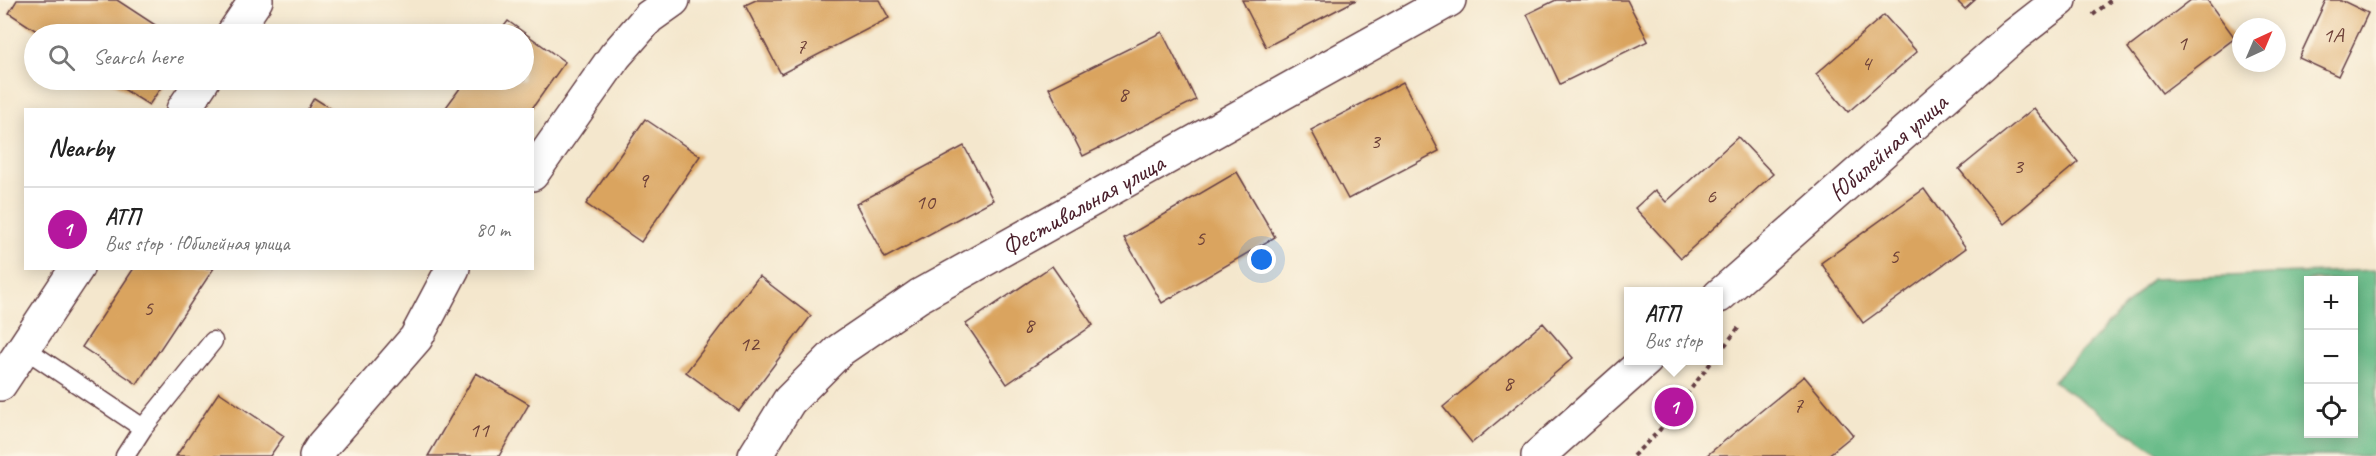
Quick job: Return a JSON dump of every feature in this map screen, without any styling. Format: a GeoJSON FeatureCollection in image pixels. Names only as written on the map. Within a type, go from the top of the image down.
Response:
{"type":"FeatureCollection","features":[{"type":"Feature","properties":{"kind":"street"},"geometry":{"type":"LineString","coordinates":[[240,24],[256,0]]}},
{"type":"Feature","properties":{"kind":"street"},"geometry":{"type":"LineString","coordinates":[[534,171],[615,56],[649,17],[674,0]]}},
{"type":"Feature","properties":{"kind":"street","name":"Фестивальная улица"},"geometry":{"type":"LineString","coordinates":[[754,456],[789,401],[840,350],[919,296],[1449,0]]}},
{"type":"Feature","properties":{"kind":"street","name":"Юбилейная улица"},"geometry":{"type":"LineString","coordinates":[[1723,292],[2015,34],[2060,0]]}},
{"type":"Feature","properties":{"kind":"street"},"geometry":{"type":"LineString","coordinates":[[184,108],[196,90]]}},
{"type":"Feature","properties":{"kind":"street"},"geometry":{"type":"LineString","coordinates":[[0,384],[76,270]]}},
{"type":"Feature","properties":{"kind":"street"},"geometry":{"type":"LineString","coordinates":[[316,456],[416,338],[452,270]]}},
{"type":"Feature","properties":{"kind":"street"},"geometry":{"type":"LineString","coordinates":[[1538,456],[1640,365]]}},
{"type":"Feature","properties":{"kind":"lane"},"geometry":{"type":"LineString","coordinates":[[125,456],[143,428],[213,341]]}},
{"type":"Feature","properties":{"kind":"lane"},"geometry":{"type":"LineString","coordinates":[[24,348],[143,428]]}},
{"type":"Feature","properties":{"kind":"path"},"geometry":{"type":"LineString","coordinates":[[1633,456],[1658,432],[1709,365]]}},
{"type":"Feature","properties":{"kind":"green space"},"geometry":{"type":"Polygon","coordinates":[[[2376,270],[2376,445],[2371,456],[2163,456],[2053,381],[2152,279],[2376,270]]]}},
{"type":"Feature","properties":{"kind":"building"},"geometry":{"type":"Polygon","coordinates":[[[17,0],[117,0],[154,24],[26,24],[9,13],[17,0]]]}},
{"type":"Feature","properties":{"kind":"building"},"geometry":{"type":"Polygon","coordinates":[[[756,0],[879,0],[889,18],[781,74],[745,5],[756,0]]]}},
{"type":"Feature","properties":{"kind":"building"},"geometry":{"type":"Polygon","coordinates":[[[1242,0],[1356,0],[1266,47],[1242,0]]]}},
{"type":"Feature","properties":{"kind":"building"},"geometry":{"type":"Polygon","coordinates":[[[1556,0],[1627,0],[1648,41],[1560,84],[1527,14],[1556,0]]]}},
{"type":"Feature","properties":{"kind":"building"},"geometry":{"type":"Polygon","coordinates":[[[1956,0],[1975,0],[1965,9],[1956,0]]]}},
{"type":"Feature","properties":{"kind":"building"},"geometry":{"type":"Polygon","coordinates":[[[2191,0],[2207,0],[2232,34],[2232,40],[2162,93],[2128,48],[2191,0]]]}},
{"type":"Feature","properties":{"kind":"building"},"geometry":{"type":"Polygon","coordinates":[[[2326,0],[2341,0],[2368,13],[2338,76],[2299,58],[2326,0]]]}},
{"type":"Feature","properties":{"kind":"building"},"geometry":{"type":"Polygon","coordinates":[[[1884,15],[1917,52],[1848,112],[1816,74],[1884,15]]]}},
{"type":"Feature","properties":{"kind":"building"},"geometry":{"type":"Polygon","coordinates":[[[1162,32],[1196,100],[1083,156],[1049,88],[1162,32]]]}},
{"type":"Feature","properties":{"kind":"building"},"geometry":{"type":"Polygon","coordinates":[[[534,40],[565,62],[532,108],[445,108],[459,90],[534,90],[534,40]]]}},
{"type":"Feature","properties":{"kind":"building"},"geometry":{"type":"Polygon","coordinates":[[[1403,82],[1439,151],[1348,199],[1311,130],[1403,82]]]}},
{"type":"Feature","properties":{"kind":"building"},"geometry":{"type":"Polygon","coordinates":[[[125,90],[159,90],[149,105],[125,90]]]}},
{"type":"Feature","properties":{"kind":"building"},"geometry":{"type":"Polygon","coordinates":[[[314,98],[330,108],[308,108],[314,98]]]}},
{"type":"Feature","properties":{"kind":"building"},"geometry":{"type":"Polygon","coordinates":[[[2034,108],[2078,162],[2004,224],[1959,169],[2034,108]]]}},
{"type":"Feature","properties":{"kind":"building"},"geometry":{"type":"Polygon","coordinates":[[[645,119],[700,156],[641,242],[586,204],[645,119]]]}},
{"type":"Feature","properties":{"kind":"building"},"geometry":{"type":"Polygon","coordinates":[[[1738,137],[1773,174],[1681,258],[1635,208],[1655,190],[1666,202],[1738,137]]]}},
{"type":"Feature","properties":{"kind":"building"},"geometry":{"type":"Polygon","coordinates":[[[964,146],[993,200],[885,258],[856,204],[964,146]]]}},
{"type":"Feature","properties":{"kind":"building"},"geometry":{"type":"Polygon","coordinates":[[[1237,172],[1275,237],[1162,303],[1124,238],[1237,172]]]}},
{"type":"Feature","properties":{"kind":"building"},"geometry":{"type":"Polygon","coordinates":[[[1924,189],[1966,248],[1863,323],[1821,263],[1924,189]]]}},
{"type":"Feature","properties":{"kind":"building"},"geometry":{"type":"Polygon","coordinates":[[[1052,266],[1093,325],[1007,384],[966,324],[1052,266]]]}},
{"type":"Feature","properties":{"kind":"building"},"geometry":{"type":"Polygon","coordinates":[[[133,270],[213,270],[137,384],[82,347],[133,270]]]}},
{"type":"Feature","properties":{"kind":"building"},"geometry":{"type":"Polygon","coordinates":[[[759,276],[811,316],[739,411],[686,372],[759,276]]]}},
{"type":"Feature","properties":{"kind":"building"},"geometry":{"type":"Polygon","coordinates":[[[1543,323],[1573,358],[1472,443],[1443,407],[1543,323]]]}},
{"type":"Feature","properties":{"kind":"building"},"geometry":{"type":"Polygon","coordinates":[[[476,373],[529,404],[499,456],[428,456],[476,373]]]}},
{"type":"Feature","properties":{"kind":"building"},"geometry":{"type":"Polygon","coordinates":[[[1804,376],[1853,435],[1827,456],[1706,456],[1804,376]]]}},
{"type":"Feature","properties":{"kind":"building"},"geometry":{"type":"Polygon","coordinates":[[[219,392],[284,436],[270,456],[176,456],[219,392]]]}},
{"type":"Feature","properties":{"kind":"place","name":"АТП"},"geometry":{"type":"Point","coordinates":[1674,407]}}]}
